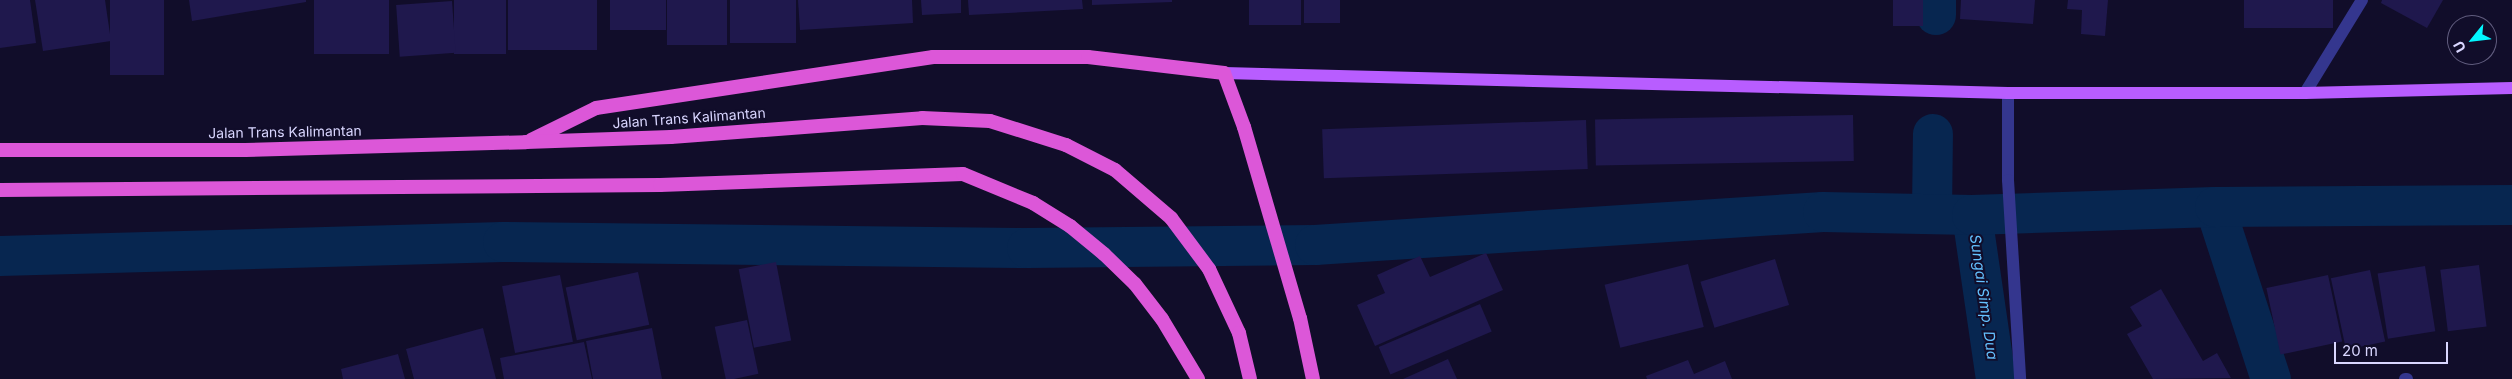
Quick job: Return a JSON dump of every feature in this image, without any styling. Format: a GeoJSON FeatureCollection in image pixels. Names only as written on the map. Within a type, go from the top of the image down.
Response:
{"type":"FeatureCollection","features":[{"type":"Feature","properties":{"kind":"highway"},"geometry":{"type":"LineString","coordinates":[[526,142],[596,108],[933,57],[1088,57],[1224,73],[1300,318],[1313,379]]}},
{"type":"Feature","properties":{"kind":"highway","name":"Jalan Trans Kalimantan"},"geometry":{"type":"LineString","coordinates":[[0,150],[245,150],[526,142],[671,137],[922,118],[990,121],[1066,145],[1114,170],[1171,218],[1209,269],[1239,333],[1250,379]]}},
{"type":"Feature","properties":{"kind":"highway"},"geometry":{"type":"LineString","coordinates":[[0,190],[660,185],[963,174],[1025,199],[1070,226],[1135,284],[1162,319],[1198,379]]}},
{"type":"Feature","properties":{"kind":"main road"},"geometry":{"type":"LineString","coordinates":[[1224,73],[2008,93],[2305,93],[2512,88]]}},
{"type":"Feature","properties":{"kind":"street"},"geometry":{"type":"LineString","coordinates":[[2305,93],[2362,0]]}},
{"type":"Feature","properties":{"kind":"street"},"geometry":{"type":"LineString","coordinates":[[2008,93],[2008,180],[2020,379]]}},
{"type":"Feature","properties":{"kind":"building"},"geometry":{"type":"Polygon","coordinates":[[[0,0],[30,0],[36,43],[0,48],[0,0]]]}},
{"type":"Feature","properties":{"kind":"building"},"geometry":{"type":"Polygon","coordinates":[[[35,0],[105,0],[111,41],[43,51],[35,0]]]}},
{"type":"Feature","properties":{"kind":"building"},"geometry":{"type":"Polygon","coordinates":[[[110,0],[164,0],[164,75],[110,75],[110,0]]]}},
{"type":"Feature","properties":{"kind":"building"},"geometry":{"type":"Polygon","coordinates":[[[189,0],[306,0],[306,2],[192,21],[189,0]]]}},
{"type":"Feature","properties":{"kind":"building"},"geometry":{"type":"Polygon","coordinates":[[[314,0],[389,0],[389,54],[314,54],[314,0]]]}},
{"type":"Feature","properties":{"kind":"building"},"geometry":{"type":"Polygon","coordinates":[[[454,0],[506,0],[506,54],[454,54],[454,0]]]}},
{"type":"Feature","properties":{"kind":"building"},"geometry":{"type":"Polygon","coordinates":[[[508,0],[597,0],[597,50],[508,50],[508,0]]]}},
{"type":"Feature","properties":{"kind":"building"},"geometry":{"type":"Polygon","coordinates":[[[610,0],[666,0],[666,30],[610,30],[610,0]]]}},
{"type":"Feature","properties":{"kind":"building"},"geometry":{"type":"Polygon","coordinates":[[[667,0],[727,0],[727,45],[667,45],[667,0]]]}},
{"type":"Feature","properties":{"kind":"building"},"geometry":{"type":"Polygon","coordinates":[[[730,0],[796,0],[796,43],[730,43],[730,0]]]}},
{"type":"Feature","properties":{"kind":"building"},"geometry":{"type":"Polygon","coordinates":[[[798,0],[912,0],[913,23],[800,30],[798,0]]]}},
{"type":"Feature","properties":{"kind":"building"},"geometry":{"type":"Polygon","coordinates":[[[921,0],[961,0],[961,13],[922,15],[921,0]]]}},
{"type":"Feature","properties":{"kind":"building"},"geometry":{"type":"Polygon","coordinates":[[[968,0],[1082,0],[1083,9],[969,15],[968,0]]]}},
{"type":"Feature","properties":{"kind":"building"},"geometry":{"type":"Polygon","coordinates":[[[1092,0],[1172,0],[1172,2],[1092,5],[1092,0]]]}},
{"type":"Feature","properties":{"kind":"building"},"geometry":{"type":"Polygon","coordinates":[[[1249,0],[1301,0],[1301,25],[1249,25],[1249,0]]]}},
{"type":"Feature","properties":{"kind":"building"},"geometry":{"type":"Polygon","coordinates":[[[1304,0],[1340,0],[1340,23],[1304,23],[1304,0]]]}},
{"type":"Feature","properties":{"kind":"building"},"geometry":{"type":"Polygon","coordinates":[[[1893,0],[1923,0],[1923,26],[1893,26],[1893,0]]]}},
{"type":"Feature","properties":{"kind":"building"},"geometry":{"type":"Polygon","coordinates":[[[1961,0],[2035,0],[2033,24],[1960,19],[1961,0]]]}},
{"type":"Feature","properties":{"kind":"building"},"geometry":{"type":"Polygon","coordinates":[[[2068,0],[2108,0],[2105,36],[2081,34],[2082,10],[2067,9],[2068,0]]]}},
{"type":"Feature","properties":{"kind":"building"},"geometry":{"type":"Polygon","coordinates":[[[2244,0],[2333,0],[2333,28],[2244,28],[2244,0]]]}},
{"type":"Feature","properties":{"kind":"building"},"geometry":{"type":"Polygon","coordinates":[[[2382,0],[2443,0],[2427,28],[2381,3],[2382,0]]]}},
{"type":"Feature","properties":{"kind":"building"},"geometry":{"type":"Polygon","coordinates":[[[452,1],[456,53],[400,57],[396,5],[452,1]]]}},
{"type":"Feature","properties":{"kind":"building"},"geometry":{"type":"Polygon","coordinates":[[[1853,115],[1854,161],[1596,165],[1595,120],[1853,115]]]}},
{"type":"Feature","properties":{"kind":"building"},"geometry":{"type":"Polygon","coordinates":[[[1586,120],[1588,169],[1324,178],[1322,129],[1586,120]]]}},
{"type":"Feature","properties":{"kind":"building"},"geometry":{"type":"Polygon","coordinates":[[[1486,253],[1503,290],[1375,346],[1357,305],[1385,293],[1377,275],[1420,256],[1430,277],[1486,253]]]}},
{"type":"Feature","properties":{"kind":"building"},"geometry":{"type":"Polygon","coordinates":[[[1775,259],[1789,305],[1714,328],[1700,282],[1775,259]]]}},
{"type":"Feature","properties":{"kind":"building"},"geometry":{"type":"Polygon","coordinates":[[[776,262],[791,341],[754,348],[739,269],[776,262]]]}},
{"type":"Feature","properties":{"kind":"building"},"geometry":{"type":"Polygon","coordinates":[[[1688,264],[1704,327],[1620,348],[1605,285],[1688,264]]]}},
{"type":"Feature","properties":{"kind":"building"},"geometry":{"type":"Polygon","coordinates":[[[2479,265],[2487,327],[2448,331],[2440,270],[2479,265]]]}},
{"type":"Feature","properties":{"kind":"building"},"geometry":{"type":"Polygon","coordinates":[[[2425,266],[2435,331],[2388,339],[2378,274],[2425,266]]]}},
{"type":"Feature","properties":{"kind":"building"},"geometry":{"type":"Polygon","coordinates":[[[2370,270],[2385,341],[2346,350],[2331,278],[2370,270]]]}},
{"type":"Feature","properties":{"kind":"building"},"geometry":{"type":"Polygon","coordinates":[[[638,272],[649,325],[577,340],[566,287],[638,272]]]}},
{"type":"Feature","properties":{"kind":"building"},"geometry":{"type":"Polygon","coordinates":[[[560,275],[573,342],[515,353],[502,286],[560,275]]]}},
{"type":"Feature","properties":{"kind":"building"},"geometry":{"type":"Polygon","coordinates":[[[2328,275],[2342,342],[2281,355],[2266,288],[2328,275]]]}},
{"type":"Feature","properties":{"kind":"building"},"geometry":{"type":"Polygon","coordinates":[[[2161,289],[2203,361],[2217,353],[2231,378],[2153,379],[2127,334],[2142,326],[2130,307],[2161,289]]]}},
{"type":"Feature","properties":{"kind":"building"},"geometry":{"type":"Polygon","coordinates":[[[1480,304],[1492,332],[1390,375],[1379,347],[1480,304]]]}},
{"type":"Feature","properties":{"kind":"building"},"geometry":{"type":"Polygon","coordinates":[[[747,320],[758,374],[726,379],[715,327],[747,320]]]}},
{"type":"Feature","properties":{"kind":"building"},"geometry":{"type":"Polygon","coordinates":[[[483,328],[496,379],[414,379],[406,349],[483,328]]]}},
{"type":"Feature","properties":{"kind":"building"},"geometry":{"type":"Polygon","coordinates":[[[652,328],[662,379],[593,379],[586,341],[652,328]]]}},
{"type":"Feature","properties":{"kind":"building"},"geometry":{"type":"Polygon","coordinates":[[[584,342],[592,379],[504,379],[500,358],[584,342]]]}},
{"type":"Feature","properties":{"kind":"building"},"geometry":{"type":"Polygon","coordinates":[[[398,354],[405,379],[343,379],[341,369],[398,354]]]}},
{"type":"Feature","properties":{"kind":"building"},"geometry":{"type":"Polygon","coordinates":[[[1448,359],[1457,379],[1403,379],[1448,359]]]}},
{"type":"Feature","properties":{"kind":"building"},"geometry":{"type":"Polygon","coordinates":[[[1688,360],[1694,374],[1725,361],[1732,379],[1647,379],[1646,376],[1688,360]]]}},
{"type":"Feature","properties":{"kind":"waterway"},"geometry":{"type":"LineString","coordinates":[[1936,0],[1936,15]]}},
{"type":"Feature","properties":{"kind":"waterway"},"geometry":{"type":"LineString","coordinates":[[1932,212],[1933,134]]}},
{"type":"Feature","properties":{"kind":"waterway"},"geometry":{"type":"LineString","coordinates":[[0,256],[503,242],[1027,248],[1315,245],[1823,212],[1972,215],[2215,207],[2512,205]]}},
{"type":"Feature","properties":{"kind":"waterway"},"geometry":{"type":"LineString","coordinates":[[2215,207],[2271,379]]}},
{"type":"Feature","properties":{"kind":"waterway","name":"Sungai Simp. Dua"},"geometry":{"type":"LineString","coordinates":[[1972,215],[1996,379]]}}]}
